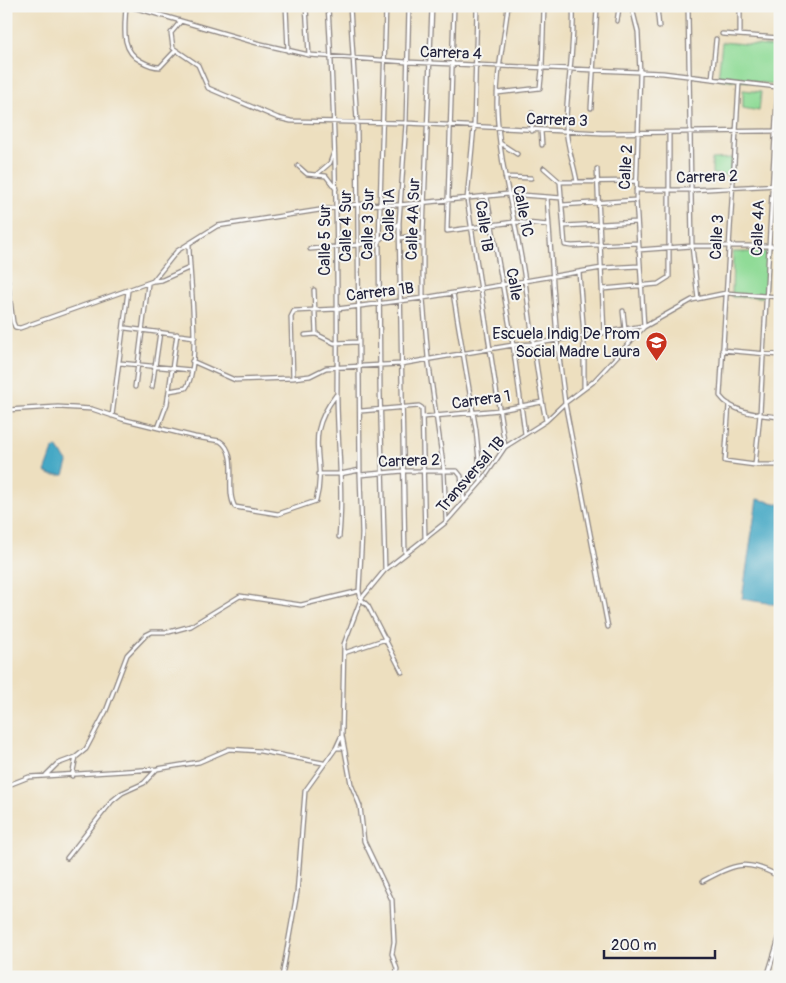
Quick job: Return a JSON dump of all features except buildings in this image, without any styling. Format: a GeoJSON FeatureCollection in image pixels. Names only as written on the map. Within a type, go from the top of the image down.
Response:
{"type":"FeatureCollection","features":[{"type":"Feature","properties":{"kind":"street","name":"Carrera 4"},"geometry":{"type":"LineString","coordinates":[[128,6],[142,8],[288,51],[332,57],[672,74],[777,87]]}},
{"type":"Feature","properties":{"kind":"street"},"geometry":{"type":"LineString","coordinates":[[128,6],[126,40],[133,56],[151,66],[160,67],[175,51],[171,35],[182,21]]}},
{"type":"Feature","properties":{"kind":"street"},"geometry":{"type":"LineString","coordinates":[[153,6],[153,12]]}},
{"type":"Feature","properties":{"kind":"street"},"geometry":{"type":"LineString","coordinates":[[286,6],[288,51]]}},
{"type":"Feature","properties":{"kind":"street"},"geometry":{"type":"LineString","coordinates":[[306,6],[308,54]]}},
{"type":"Feature","properties":{"kind":"street","name":"Calle 5 Sur"},"geometry":{"type":"LineString","coordinates":[[328,6],[336,149],[337,394],[342,509],[339,537]]}},
{"type":"Feature","properties":{"kind":"street","name":"Calle 4 Sur"},"geometry":{"type":"LineString","coordinates":[[350,6],[357,122],[358,342],[361,411],[360,475],[362,534],[359,591],[361,599]]}},
{"type":"Feature","properties":{"kind":"street","name":"Calle 3 Sur"},"geometry":{"type":"LineString","coordinates":[[385,570],[380,410],[379,240],[386,60],[386,6]]}},
{"type":"Feature","properties":{"kind":"street","name":"Calle 1A"},"geometry":{"type":"LineString","coordinates":[[405,554],[399,205],[406,123],[409,6]]}},
{"type":"Feature","properties":{"kind":"street","name":"Calle 4A Sur"},"geometry":{"type":"LineString","coordinates":[[432,6],[422,245],[423,298],[428,358],[444,471],[446,522]]}},
{"type":"Feature","properties":{"kind":"street"},"geometry":{"type":"LineString","coordinates":[[454,6],[446,231],[514,222],[549,225]]}},
{"type":"Feature","properties":{"kind":"street","name":"Calle 1B"},"geometry":{"type":"LineString","coordinates":[[477,6],[474,126],[467,199],[505,447]]}},
{"type":"Feature","properties":{"kind":"street","name":"Calle 1C"},"geometry":{"type":"LineString","coordinates":[[508,6],[498,66],[498,129],[508,194],[525,280],[533,344],[546,421]]}},
{"type":"Feature","properties":{"kind":"street"},"geometry":{"type":"LineString","coordinates":[[529,6],[573,8],[678,6]]}},
{"type":"Feature","properties":{"kind":"street","name":"Calle 3"},"geometry":{"type":"LineString","coordinates":[[688,6],[691,132],[690,246],[698,299]]}},
{"type":"Feature","properties":{"kind":"street"},"geometry":{"type":"LineString","coordinates":[[740,6],[740,35]]}},
{"type":"Feature","properties":{"kind":"street"},"geometry":{"type":"LineString","coordinates":[[497,93],[538,90],[541,86],[544,7]]}},
{"type":"Feature","properties":{"kind":"street"},"geometry":{"type":"LineString","coordinates":[[657,7],[659,27]]}},
{"type":"Feature","properties":{"kind":"street"},"geometry":{"type":"LineString","coordinates":[[573,8],[566,132],[577,182]]}},
{"type":"Feature","properties":{"kind":"street"},"geometry":{"type":"LineString","coordinates":[[591,108],[597,8]]}},
{"type":"Feature","properties":{"kind":"street"},"geometry":{"type":"LineString","coordinates":[[617,21],[619,8]]}},
{"type":"Feature","properties":{"kind":"street","name":"Calle 2"},"geometry":{"type":"LineString","coordinates":[[633,8],[638,32],[640,73],[636,200],[644,327]]}},
{"type":"Feature","properties":{"kind":"street"},"geometry":{"type":"LineString","coordinates":[[722,34],[780,38]]}},
{"type":"Feature","properties":{"kind":"street"},"geometry":{"type":"LineString","coordinates":[[712,80],[716,39]]}},
{"type":"Feature","properties":{"kind":"street","name":"Calle 4A"},"geometry":{"type":"LineString","coordinates":[[755,465],[760,414],[761,354],[780,42]]}},
{"type":"Feature","properties":{"kind":"street","name":"Carrera 3"},"geometry":{"type":"LineString","coordinates":[[175,51],[198,65],[210,89],[285,120],[383,124],[406,123],[566,132],[639,131],[676,133],[780,131]]}},
{"type":"Feature","properties":{"kind":"street","name":"Calle 3"},"geometry":{"type":"LineString","coordinates":[[729,404],[720,397],[720,393],[731,188],[739,83]]}},
{"type":"Feature","properties":{"kind":"street"},"geometry":{"type":"LineString","coordinates":[[532,113],[532,131]]}},
{"type":"Feature","properties":{"kind":"street"},"geometry":{"type":"LineString","coordinates":[[541,131],[542,145]]}},
{"type":"Feature","properties":{"kind":"street"},"geometry":{"type":"LineString","coordinates":[[603,289],[640,287],[667,280],[670,249],[670,133]]}},
{"type":"Feature","properties":{"kind":"street"},"geometry":{"type":"LineString","coordinates":[[500,143],[517,154]]}},
{"type":"Feature","properties":{"kind":"street"},"geometry":{"type":"LineString","coordinates":[[316,175],[330,163],[336,149]]}},
{"type":"Feature","properties":{"kind":"street"},"geometry":{"type":"LineString","coordinates":[[298,166],[307,174],[326,176],[336,189]]}},
{"type":"Feature","properties":{"kind":"street"},"geometry":{"type":"LineString","coordinates":[[544,168],[560,182],[636,181]]}},
{"type":"Feature","properties":{"kind":"street"},"geometry":{"type":"LineString","coordinates":[[597,169],[604,333]]}},
{"type":"Feature","properties":{"kind":"street"},"geometry":{"type":"LineString","coordinates":[[505,177],[531,178]]}},
{"type":"Feature","properties":{"kind":"street"},"geometry":{"type":"LineString","coordinates":[[560,182],[564,243],[570,246],[638,243]]}},
{"type":"Feature","properties":{"kind":"street","name":"Carrera 2"},"geometry":{"type":"LineString","coordinates":[[636,190],[691,190],[780,185]]}},
{"type":"Feature","properties":{"kind":"street"},"geometry":{"type":"LineString","coordinates":[[153,282],[169,258],[217,226],[358,204],[399,205],[508,194],[562,198]]}},
{"type":"Feature","properties":{"kind":"street","name":"Calle"},"geometry":{"type":"LineString","coordinates":[[487,197],[513,345],[525,434]]}},
{"type":"Feature","properties":{"kind":"street"},"geometry":{"type":"LineString","coordinates":[[547,197],[557,340],[565,403],[608,627]]}},
{"type":"Feature","properties":{"kind":"street"},"geometry":{"type":"LineString","coordinates":[[562,205],[636,200]]}},
{"type":"Feature","properties":{"kind":"street"},"geometry":{"type":"LineString","coordinates":[[564,226],[637,222]]}},
{"type":"Feature","properties":{"kind":"street"},"geometry":{"type":"LineString","coordinates":[[310,249],[358,245],[379,240],[399,223]]}},
{"type":"Feature","properties":{"kind":"street"},"geometry":{"type":"LineString","coordinates":[[400,238],[423,234]]}},
{"type":"Feature","properties":{"kind":"street"},"geometry":{"type":"LineString","coordinates":[[409,237],[422,245]]}},
{"type":"Feature","properties":{"kind":"street"},"geometry":{"type":"LineString","coordinates":[[169,391],[186,388],[191,370],[195,337],[189,268],[189,243]]}},
{"type":"Feature","properties":{"kind":"street"},"geometry":{"type":"LineString","coordinates":[[638,250],[690,246],[780,246]]}},
{"type":"Feature","properties":{"kind":"street","name":"Carrera 1B"},"geometry":{"type":"LineString","coordinates":[[293,378],[292,313],[298,310],[337,309],[423,298],[502,283],[602,268],[639,266]]}},
{"type":"Feature","properties":{"kind":"street"},"geometry":{"type":"LineString","coordinates":[[6,269],[13,322],[18,328],[128,292],[189,268]]}},
{"type":"Feature","properties":{"kind":"street"},"geometry":{"type":"LineString","coordinates":[[579,272],[584,336],[584,388]]}},
{"type":"Feature","properties":{"kind":"street"},"geometry":{"type":"LineString","coordinates":[[135,387],[148,284]]}},
{"type":"Feature","properties":{"kind":"street"},"geometry":{"type":"LineString","coordinates":[[314,290],[316,334]]}},
{"type":"Feature","properties":{"kind":"street"},"geometry":{"type":"LineString","coordinates":[[112,416],[125,328],[128,292]]}},
{"type":"Feature","properties":{"kind":"street"},"geometry":{"type":"LineString","coordinates":[[454,292],[476,430],[482,481]]}},
{"type":"Feature","properties":{"kind":"street"},"geometry":{"type":"LineString","coordinates":[[192,361],[235,380],[293,378],[310,376],[326,368],[401,364],[491,348],[533,344],[644,327],[686,302],[726,293],[780,297]]}},
{"type":"Feature","properties":{"kind":"street"},"geometry":{"type":"LineString","coordinates":[[623,311],[625,330]]}},
{"type":"Feature","properties":{"kind":"street","name":"Transversal 1B"},"geometry":{"type":"LineString","coordinates":[[342,735],[344,653],[348,631],[361,599],[385,570],[446,522],[482,481],[505,447],[546,421],[565,403],[593,382],[644,327]]}},
{"type":"Feature","properties":{"kind":"street"},"geometry":{"type":"LineString","coordinates":[[125,328],[195,337]]}},
{"type":"Feature","properties":{"kind":"street"},"geometry":{"type":"LineString","coordinates":[[152,387],[160,332]]}},
{"type":"Feature","properties":{"kind":"street"},"geometry":{"type":"LineString","coordinates":[[158,428],[169,391],[178,334]]}},
{"type":"Feature","properties":{"kind":"street"},"geometry":{"type":"LineString","coordinates":[[305,335],[316,334],[337,343],[358,342]]}},
{"type":"Feature","properties":{"kind":"street"},"geometry":{"type":"LineString","coordinates":[[722,350],[780,354]]}},
{"type":"Feature","properties":{"kind":"street"},"geometry":{"type":"LineString","coordinates":[[120,363],[191,370]]}},
{"type":"Feature","properties":{"kind":"street"},"geometry":{"type":"LineString","coordinates":[[6,410],[70,407],[92,409],[112,416],[224,444],[230,459],[230,494],[235,507],[278,514],[302,508],[316,501],[318,474],[317,430],[322,417],[337,394]]}},
{"type":"Feature","properties":{"kind":"street","name":"Carrera 1"},"geometry":{"type":"LineString","coordinates":[[423,418],[500,410],[542,402]]}},
{"type":"Feature","properties":{"kind":"street"},"geometry":{"type":"LineString","coordinates":[[780,417],[760,414],[729,404],[725,458],[728,462],[780,465]]}},
{"type":"Feature","properties":{"kind":"street"},"geometry":{"type":"LineString","coordinates":[[361,411],[420,407],[423,418],[425,540]]}},
{"type":"Feature","properties":{"kind":"street"},"geometry":{"type":"LineString","coordinates":[[318,474],[340,474],[360,470]]}},
{"type":"Feature","properties":{"kind":"street","name":"Carrera 2"},"geometry":{"type":"LineString","coordinates":[[360,475],[424,470],[460,472],[464,502]]}},
{"type":"Feature","properties":{"kind":"street"},"geometry":{"type":"LineString","coordinates":[[46,775],[63,761],[76,757],[86,749],[106,711],[127,656],[146,635],[152,632],[169,632],[191,626],[240,596],[301,605],[359,591]]}},
{"type":"Feature","properties":{"kind":"street"},"geometry":{"type":"LineString","coordinates":[[361,599],[368,606],[402,672]]}},
{"type":"Feature","properties":{"kind":"street"},"geometry":{"type":"LineString","coordinates":[[344,653],[386,639]]}},
{"type":"Feature","properties":{"kind":"street"},"geometry":{"type":"LineString","coordinates":[[282,977],[296,893],[305,790],[323,763],[336,748],[342,735]]}},
{"type":"Feature","properties":{"kind":"street"},"geometry":{"type":"LineString","coordinates":[[342,735],[351,784],[360,806],[364,841],[392,900],[394,942],[392,954],[397,969],[396,977]]}},
{"type":"Feature","properties":{"kind":"street"},"geometry":{"type":"LineString","coordinates":[[336,748],[344,748]]}},
{"type":"Feature","properties":{"kind":"street"},"geometry":{"type":"LineString","coordinates":[[6,786],[29,777],[46,775],[72,776],[157,769],[199,762],[229,749],[260,751],[323,763]]}},
{"type":"Feature","properties":{"kind":"street"},"geometry":{"type":"LineString","coordinates":[[72,776],[76,757]]}},
{"type":"Feature","properties":{"kind":"street"},"geometry":{"type":"LineString","coordinates":[[67,858],[112,802],[122,793],[144,783],[157,769]]}},
{"type":"Feature","properties":{"kind":"street"},"geometry":{"type":"LineString","coordinates":[[703,881],[732,866],[745,864],[767,870],[780,877]]}},
{"type":"Feature","properties":{"kind":"street"},"geometry":{"type":"LineString","coordinates":[[767,977],[780,935]]}},
{"type":"Feature","properties":{"kind":"green space"},"geometry":{"type":"Polygon","coordinates":[[[722,42],[778,47],[775,84],[718,79],[722,42]]]}},
{"type":"Feature","properties":{"kind":"green space"},"geometry":{"type":"Polygon","coordinates":[[[743,90],[761,92],[759,111],[743,108],[743,90]]]}},
{"type":"Feature","properties":{"kind":"green space"},"geometry":{"type":"Polygon","coordinates":[[[733,158],[733,176],[712,174],[712,159],[733,158]]]}},
{"type":"Feature","properties":{"kind":"green space"},"geometry":{"type":"Polygon","coordinates":[[[733,252],[768,252],[765,297],[732,297],[733,252]]]}},
{"type":"Feature","properties":{"kind":"water"},"geometry":{"type":"Polygon","coordinates":[[[57,447],[68,463],[64,475],[51,475],[45,472],[53,450],[57,447]]]}},
{"type":"Feature","properties":{"kind":"water"},"geometry":{"type":"Polygon","coordinates":[[[757,499],[780,504],[780,605],[742,599],[757,499]]]}},
{"type":"Feature","properties":{"kind":"place","name":"Escuela Indig De Prom Social Madre Laura"},"geometry":{"type":"Point","coordinates":[656,361]}}]}
